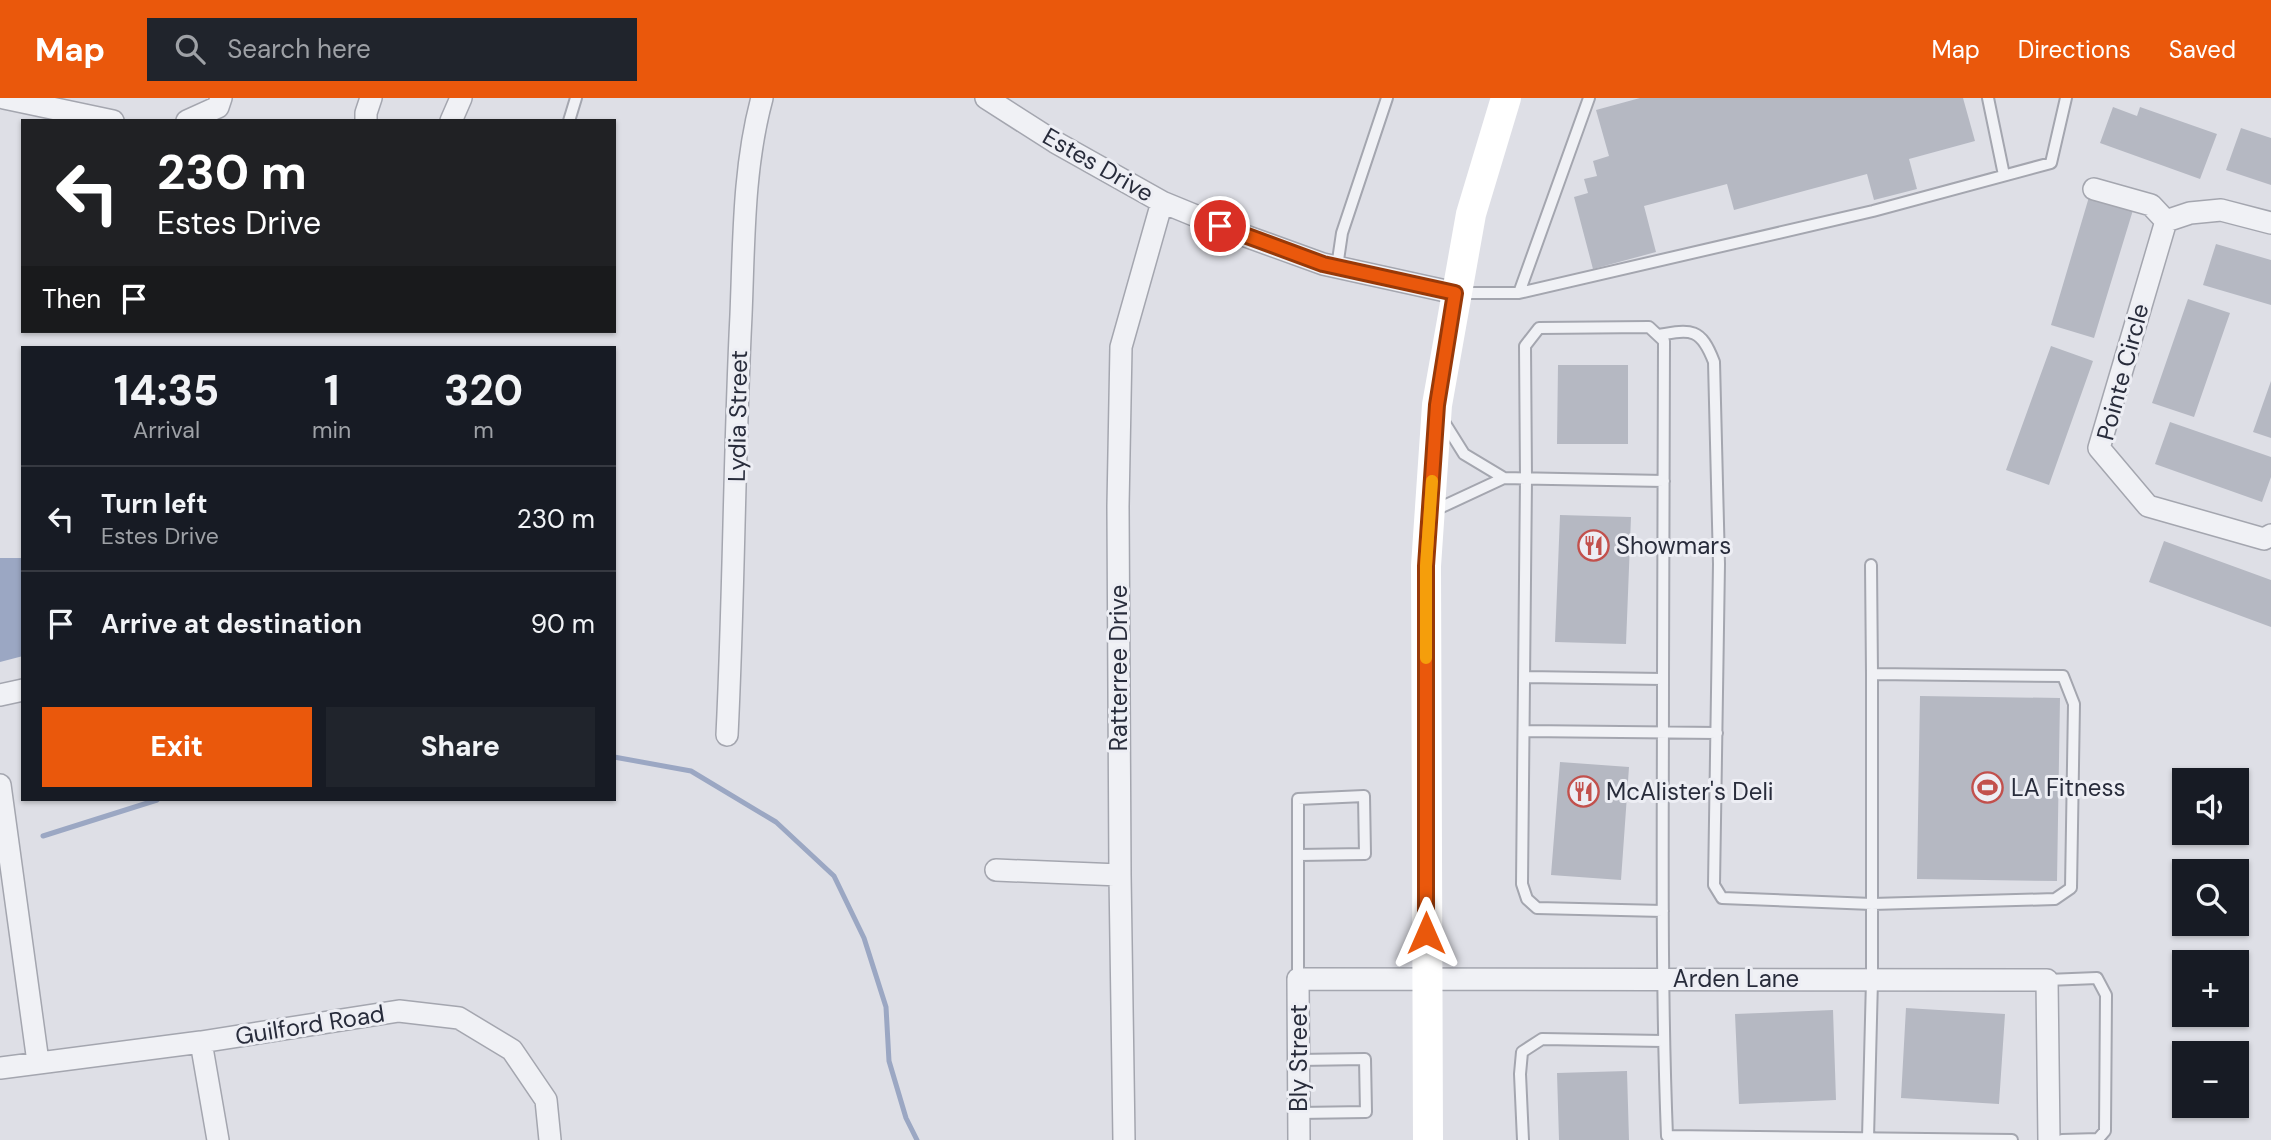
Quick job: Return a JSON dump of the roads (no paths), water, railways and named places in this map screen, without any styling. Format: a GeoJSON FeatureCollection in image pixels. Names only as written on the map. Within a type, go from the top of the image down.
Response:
{"type":"FeatureCollection","features":[{"type":"Feature","properties":{"kind":"street"},"geometry":{"type":"LineString","coordinates":[[4,98],[44,102],[106,119]]}},
{"type":"Feature","properties":{"kind":"street"},"geometry":{"type":"LineString","coordinates":[[191,119],[218,107],[221,98]]}},
{"type":"Feature","properties":{"kind":"street"},"geometry":{"type":"LineString","coordinates":[[366,119],[371,98]]}},
{"type":"Feature","properties":{"kind":"street"},"geometry":{"type":"LineString","coordinates":[[452,119],[461,98]]}},
{"type":"Feature","properties":{"kind":"street","name":"Lydia Street"},"geometry":{"type":"LineString","coordinates":[[727,735],[746,190],[753,129],[762,98]]}},
{"type":"Feature","properties":{"kind":"street","name":"Estes Drive"},"geometry":{"type":"LineString","coordinates":[[986,98],[1055,142],[1162,202],[1240,234],[1337,267],[1455,293]]}},
{"type":"Feature","properties":{"kind":"street"},"geometry":{"type":"LineString","coordinates":[[1428,1140],[1426,566],[1437,405],[1471,214],[1506,98]]}},
{"type":"Feature","properties":{"kind":"street"},"geometry":{"type":"LineString","coordinates":[[2094,189],[2151,205],[2166,221],[2190,214],[2221,210],[2271,223]]}},
{"type":"Feature","properties":{"kind":"street","name":"Ratterree Drive"},"geometry":{"type":"LineString","coordinates":[[1124,1140],[1118,506],[1121,347],[1162,202]]}},
{"type":"Feature","properties":{"kind":"street","name":"Pointe Circle"},"geometry":{"type":"LineString","coordinates":[[2166,221],[2099,448],[2148,506],[2264,539],[2271,536]]}},
{"type":"Feature","properties":{"kind":"street"},"geometry":{"type":"LineString","coordinates":[[0,695],[21,690]]}},
{"type":"Feature","properties":{"kind":"street"},"geometry":{"type":"LineString","coordinates":[[0,785],[37,1062]]}},
{"type":"Feature","properties":{"kind":"street"},"geometry":{"type":"LineString","coordinates":[[996,870],[1120,875]]}},
{"type":"Feature","properties":{"kind":"street","name":"Bly Street"},"geometry":{"type":"LineString","coordinates":[[1300,1140],[1298,979],[1426,978]]}},
{"type":"Feature","properties":{"kind":"street","name":"Arden Lane"},"geometry":{"type":"LineString","coordinates":[[1426,978],[2047,980]]}},
{"type":"Feature","properties":{"kind":"street"},"geometry":{"type":"LineString","coordinates":[[2047,980],[2049,1140]]}},
{"type":"Feature","properties":{"kind":"street","name":"Guilford Road"},"geometry":{"type":"LineString","coordinates":[[0,1068],[201,1042],[399,1011],[459,1018],[512,1050],[547,1100],[550,1140]]}},
{"type":"Feature","properties":{"kind":"street"},"geometry":{"type":"LineString","coordinates":[[201,1042],[218,1140]]}},
{"type":"Feature","properties":{"kind":"lane"},"geometry":{"type":"LineString","coordinates":[[570,119],[576,98]]}},
{"type":"Feature","properties":{"kind":"lane"},"geometry":{"type":"LineString","coordinates":[[1337,267],[1342,233],[1387,98]]}},
{"type":"Feature","properties":{"kind":"lane"},"geometry":{"type":"LineString","coordinates":[[1519,293],[1589,98]]}},
{"type":"Feature","properties":{"kind":"lane"},"geometry":{"type":"LineString","coordinates":[[1988,98],[2004,175]]}},
{"type":"Feature","properties":{"kind":"lane"},"geometry":{"type":"LineString","coordinates":[[1455,293],[1519,293],[1873,211],[2051,163],[2066,98]]}},
{"type":"Feature","properties":{"kind":"lane"},"geometry":{"type":"LineString","coordinates":[[1663,911],[1537,908],[1527,899],[1522,884],[1527,479],[1525,346],[1539,328],[1649,327],[1664,341],[1663,1041],[1667,1138],[2012,1140]]}},
{"type":"Feature","properties":{"kind":"lane"},"geometry":{"type":"LineString","coordinates":[[1658,335],[1684,330],[1696,333],[1706,343],[1714,362],[1719,565],[1714,885],[1722,898],[1872,904],[2055,900],[2071,888],[2074,704],[2063,676],[1872,674]]}},
{"type":"Feature","properties":{"kind":"lane"},"geometry":{"type":"LineString","coordinates":[[1437,405],[1451,435],[1464,454],[1504,478]]}},
{"type":"Feature","properties":{"kind":"lane"},"geometry":{"type":"LineString","coordinates":[[1430,512],[1504,478],[1664,481]]}},
{"type":"Feature","properties":{"kind":"lane"},"geometry":{"type":"LineString","coordinates":[[1868,1138],[1872,980],[1871,565]]}},
{"type":"Feature","properties":{"kind":"lane"},"geometry":{"type":"LineString","coordinates":[[1525,677],[1663,679]]}},
{"type":"Feature","properties":{"kind":"lane"},"geometry":{"type":"LineString","coordinates":[[1525,731],[1717,733]]}},
{"type":"Feature","properties":{"kind":"lane"},"geometry":{"type":"LineString","coordinates":[[1298,979],[1298,800],[1364,796],[1364,854],[1299,855]]}},
{"type":"Feature","properties":{"kind":"lane"},"geometry":{"type":"LineString","coordinates":[[2047,980],[2097,978],[2106,995],[2105,1131],[2098,1139],[2062,1140]]}},
{"type":"Feature","properties":{"kind":"lane"},"geometry":{"type":"LineString","coordinates":[[1523,1140],[1520,1074],[1522,1052],[1542,1039],[1663,1041]]}},
{"type":"Feature","properties":{"kind":"lane"},"geometry":{"type":"LineString","coordinates":[[1299,1060],[1365,1059],[1366,1086],[1366,1112],[1299,1113]]}},
{"type":"Feature","properties":{"kind":"water"},"geometry":{"type":"Polygon","coordinates":[[[0,558],[21,558],[21,657],[0,662],[0,558]]]}},
{"type":"Feature","properties":{"kind":"waterway"},"geometry":{"type":"LineString","coordinates":[[616,757],[691,771],[776,822],[834,876],[864,938],[886,1007],[889,1061],[906,1118],[917,1140]]}},
{"type":"Feature","properties":{"kind":"waterway"},"geometry":{"type":"LineString","coordinates":[[43,836],[154,801]]}},
{"type":"Feature","properties":{"kind":"place","name":"Showmars"},"geometry":{"type":"Point","coordinates":[1593,546]}},
{"type":"Feature","properties":{"kind":"place","name":"LA Fitness"},"geometry":{"type":"Point","coordinates":[1988,788]}},
{"type":"Feature","properties":{"kind":"place","name":"McAlister's Deli"},"geometry":{"type":"Point","coordinates":[1583,792]}}]}
